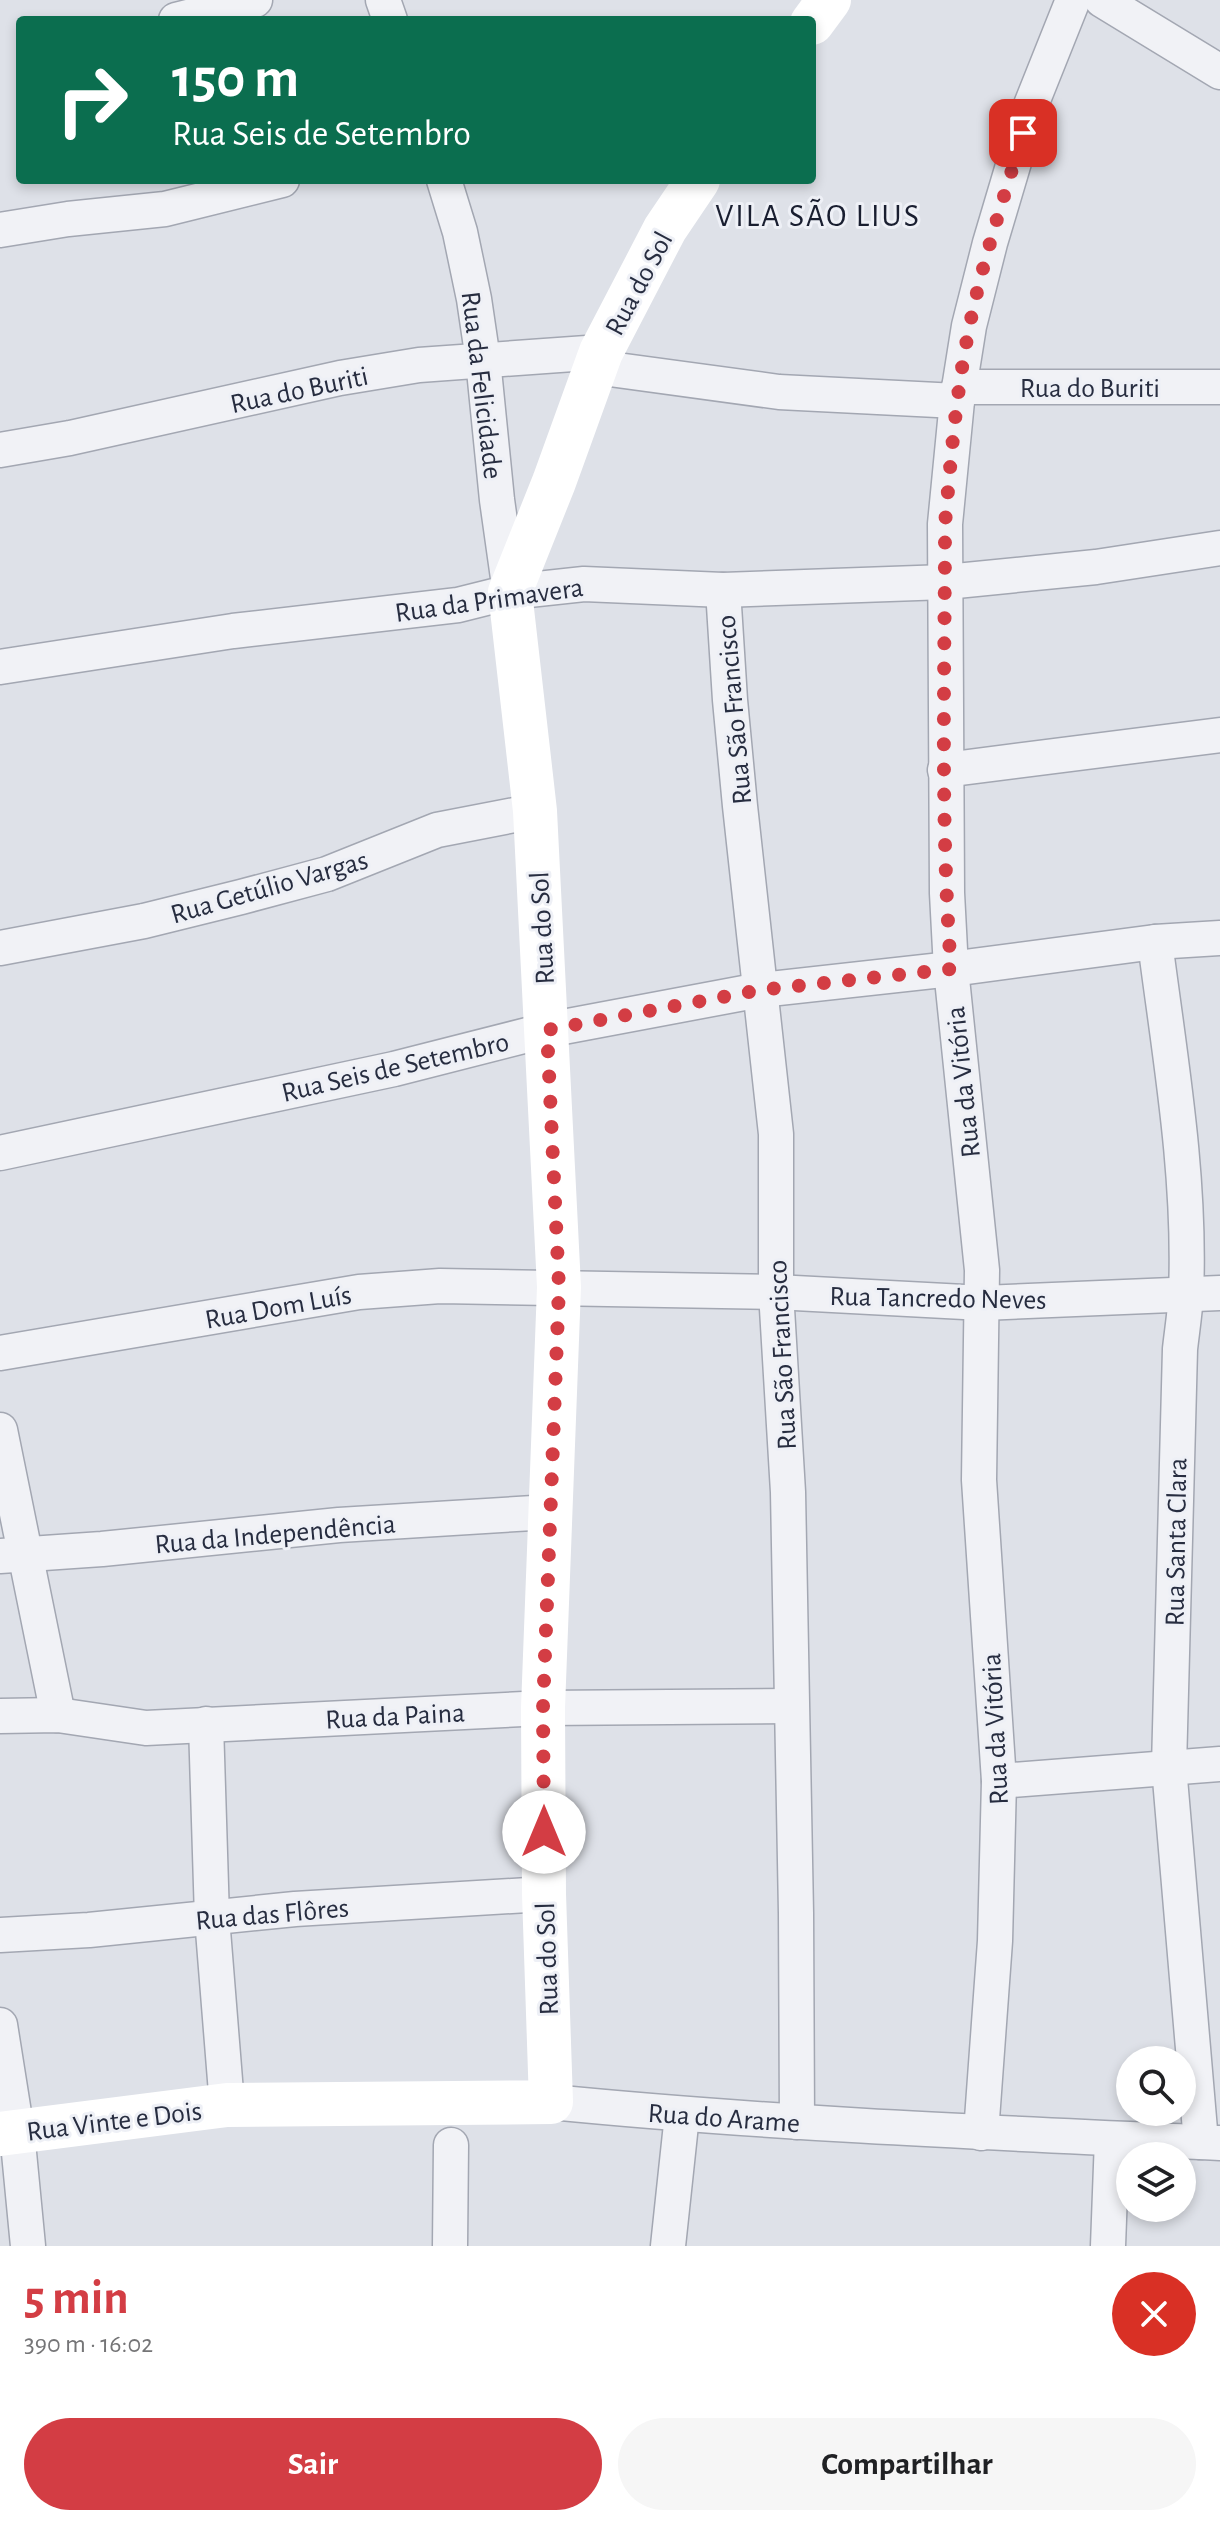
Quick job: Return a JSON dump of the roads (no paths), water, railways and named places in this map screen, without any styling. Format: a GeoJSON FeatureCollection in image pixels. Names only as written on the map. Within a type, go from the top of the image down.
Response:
{"type":"FeatureCollection","features":[{"type":"Feature","properties":{"kind":"street"},"geometry":{"type":"LineString","coordinates":[[192,16],[255,0]]}},
{"type":"Feature","properties":{"kind":"street"},"geometry":{"type":"LineString","coordinates":[[816,18],[829,0]]}},
{"type":"Feature","properties":{"kind":"street","name":"Rua da Vitória"},"geometry":{"type":"LineString","coordinates":[[981,2133],[995,1941],[999,1781],[979,1480],[982,1270],[951,969],[947,893],[945,524],[958,394],[969,326],[1031,105],[1073,0]]}},
{"type":"Feature","properties":{"kind":"street"},"geometry":{"type":"LineString","coordinates":[[1102,0],[1220,72]]}},
{"type":"Feature","properties":{"kind":"street"},"geometry":{"type":"LineString","coordinates":[[0,230],[165,209],[266,184]]}},
{"type":"Feature","properties":{"kind":"street","name":"Rua da Felicidade"},"geometry":{"type":"LineString","coordinates":[[445,184],[472,286],[510,592]]}},
{"type":"Feature","properties":{"kind":"street","name":"Rua do Sol"},"geometry":{"type":"LineString","coordinates":[[551,2102],[544,1894],[543,1708],[559,1287],[535,811],[510,592],[598,360],[665,229],[695,184]]}},
{"type":"Feature","properties":{"kind":"street","name":"Rua do Buriti"},"geometry":{"type":"LineString","coordinates":[[0,450],[130,426],[340,378],[419,365],[483,360],[598,360],[779,392],[958,394],[1220,387]]}},
{"type":"Feature","properties":{"kind":"street","name":"Rua da Primavera"},"geometry":{"type":"LineString","coordinates":[[0,667],[233,631],[458,605],[510,592],[584,584],[723,590],[946,582],[1096,567],[1220,548]]}},
{"type":"Feature","properties":{"kind":"street","name":"Rua São Francisco"},"geometry":{"type":"LineString","coordinates":[[723,590],[730,700],[776,1134],[776,1292],[788,1492],[797,2122]]}},
{"type":"Feature","properties":{"kind":"street"},"geometry":{"type":"LineString","coordinates":[[945,770],[1220,735]]}},
{"type":"Feature","properties":{"kind":"street","name":"Rua Getúlio Vargas"},"geometry":{"type":"LineString","coordinates":[[0,948],[144,921],[241,897],[327,874],[437,830],[535,811]]}},
{"type":"Feature","properties":{"kind":"street","name":"Rua Seis de Setembro"},"geometry":{"type":"LineString","coordinates":[[0,1153],[394,1069],[547,1030],[760,990],[1155,942],[1220,938]]}},
{"type":"Feature","properties":{"kind":"street","name":"Rua Santa Clara"},"geometry":{"type":"LineString","coordinates":[[1155,942],[1181,1144],[1186,1295],[1180,1349],[1169,1767],[1210,2142]]}},
{"type":"Feature","properties":{"kind":"street","name":"Rua Dom Luís"},"geometry":{"type":"LineString","coordinates":[[0,1353],[359,1292],[440,1286],[559,1287]]}},
{"type":"Feature","properties":{"kind":"street","name":"Rua Tancredo Neves"},"geometry":{"type":"LineString","coordinates":[[559,1287],[776,1292],[983,1303],[1220,1293]]}},
{"type":"Feature","properties":{"kind":"street"},"geometry":{"type":"LineString","coordinates":[[0,1430],[13,1555],[58,1715]]}},
{"type":"Feature","properties":{"kind":"street","name":"Rua da Independência"},"geometry":{"type":"LineString","coordinates":[[13,1555],[339,1525],[550,1512]]}},
{"type":"Feature","properties":{"kind":"street","name":"Rua da Paina"},"geometry":{"type":"LineString","coordinates":[[0,1716],[58,1715],[146,1728],[543,1708],[791,1706]]}},
{"type":"Feature","properties":{"kind":"street"},"geometry":{"type":"LineString","coordinates":[[206,1724],[212,1918],[227,2105]]}},
{"type":"Feature","properties":{"kind":"street"},"geometry":{"type":"LineString","coordinates":[[999,1781],[1220,1764]]}},
{"type":"Feature","properties":{"kind":"street","name":"Rua das Flôres"},"geometry":{"type":"LineString","coordinates":[[0,1935],[295,1909],[544,1894]]}},
{"type":"Feature","properties":{"kind":"street"},"geometry":{"type":"LineString","coordinates":[[0,2025],[8,2133],[28,2246]]}},
{"type":"Feature","properties":{"kind":"street","name":"Rua do Arame"},"geometry":{"type":"LineString","coordinates":[[227,2105],[551,2102],[797,2122],[1210,2142]]}},
{"type":"Feature","properties":{"kind":"street","name":"Rua Vinte e Dois"},"geometry":{"type":"LineString","coordinates":[[8,2133],[227,2105]]}},
{"type":"Feature","properties":{"kind":"street"},"geometry":{"type":"LineString","coordinates":[[668,2246],[682,2115]]}},
{"type":"Feature","properties":{"kind":"street"},"geometry":{"type":"LineString","coordinates":[[1108,2246],[1112,2139]]}},
{"type":"Feature","properties":{"kind":"street"},"geometry":{"type":"LineString","coordinates":[[450,2246],[451,2145]]}},
{"type":"Feature","properties":{"kind":"district","name":"VILA SÃO LIUS"},"geometry":{"type":"Point","coordinates":[818,215]}}]}
